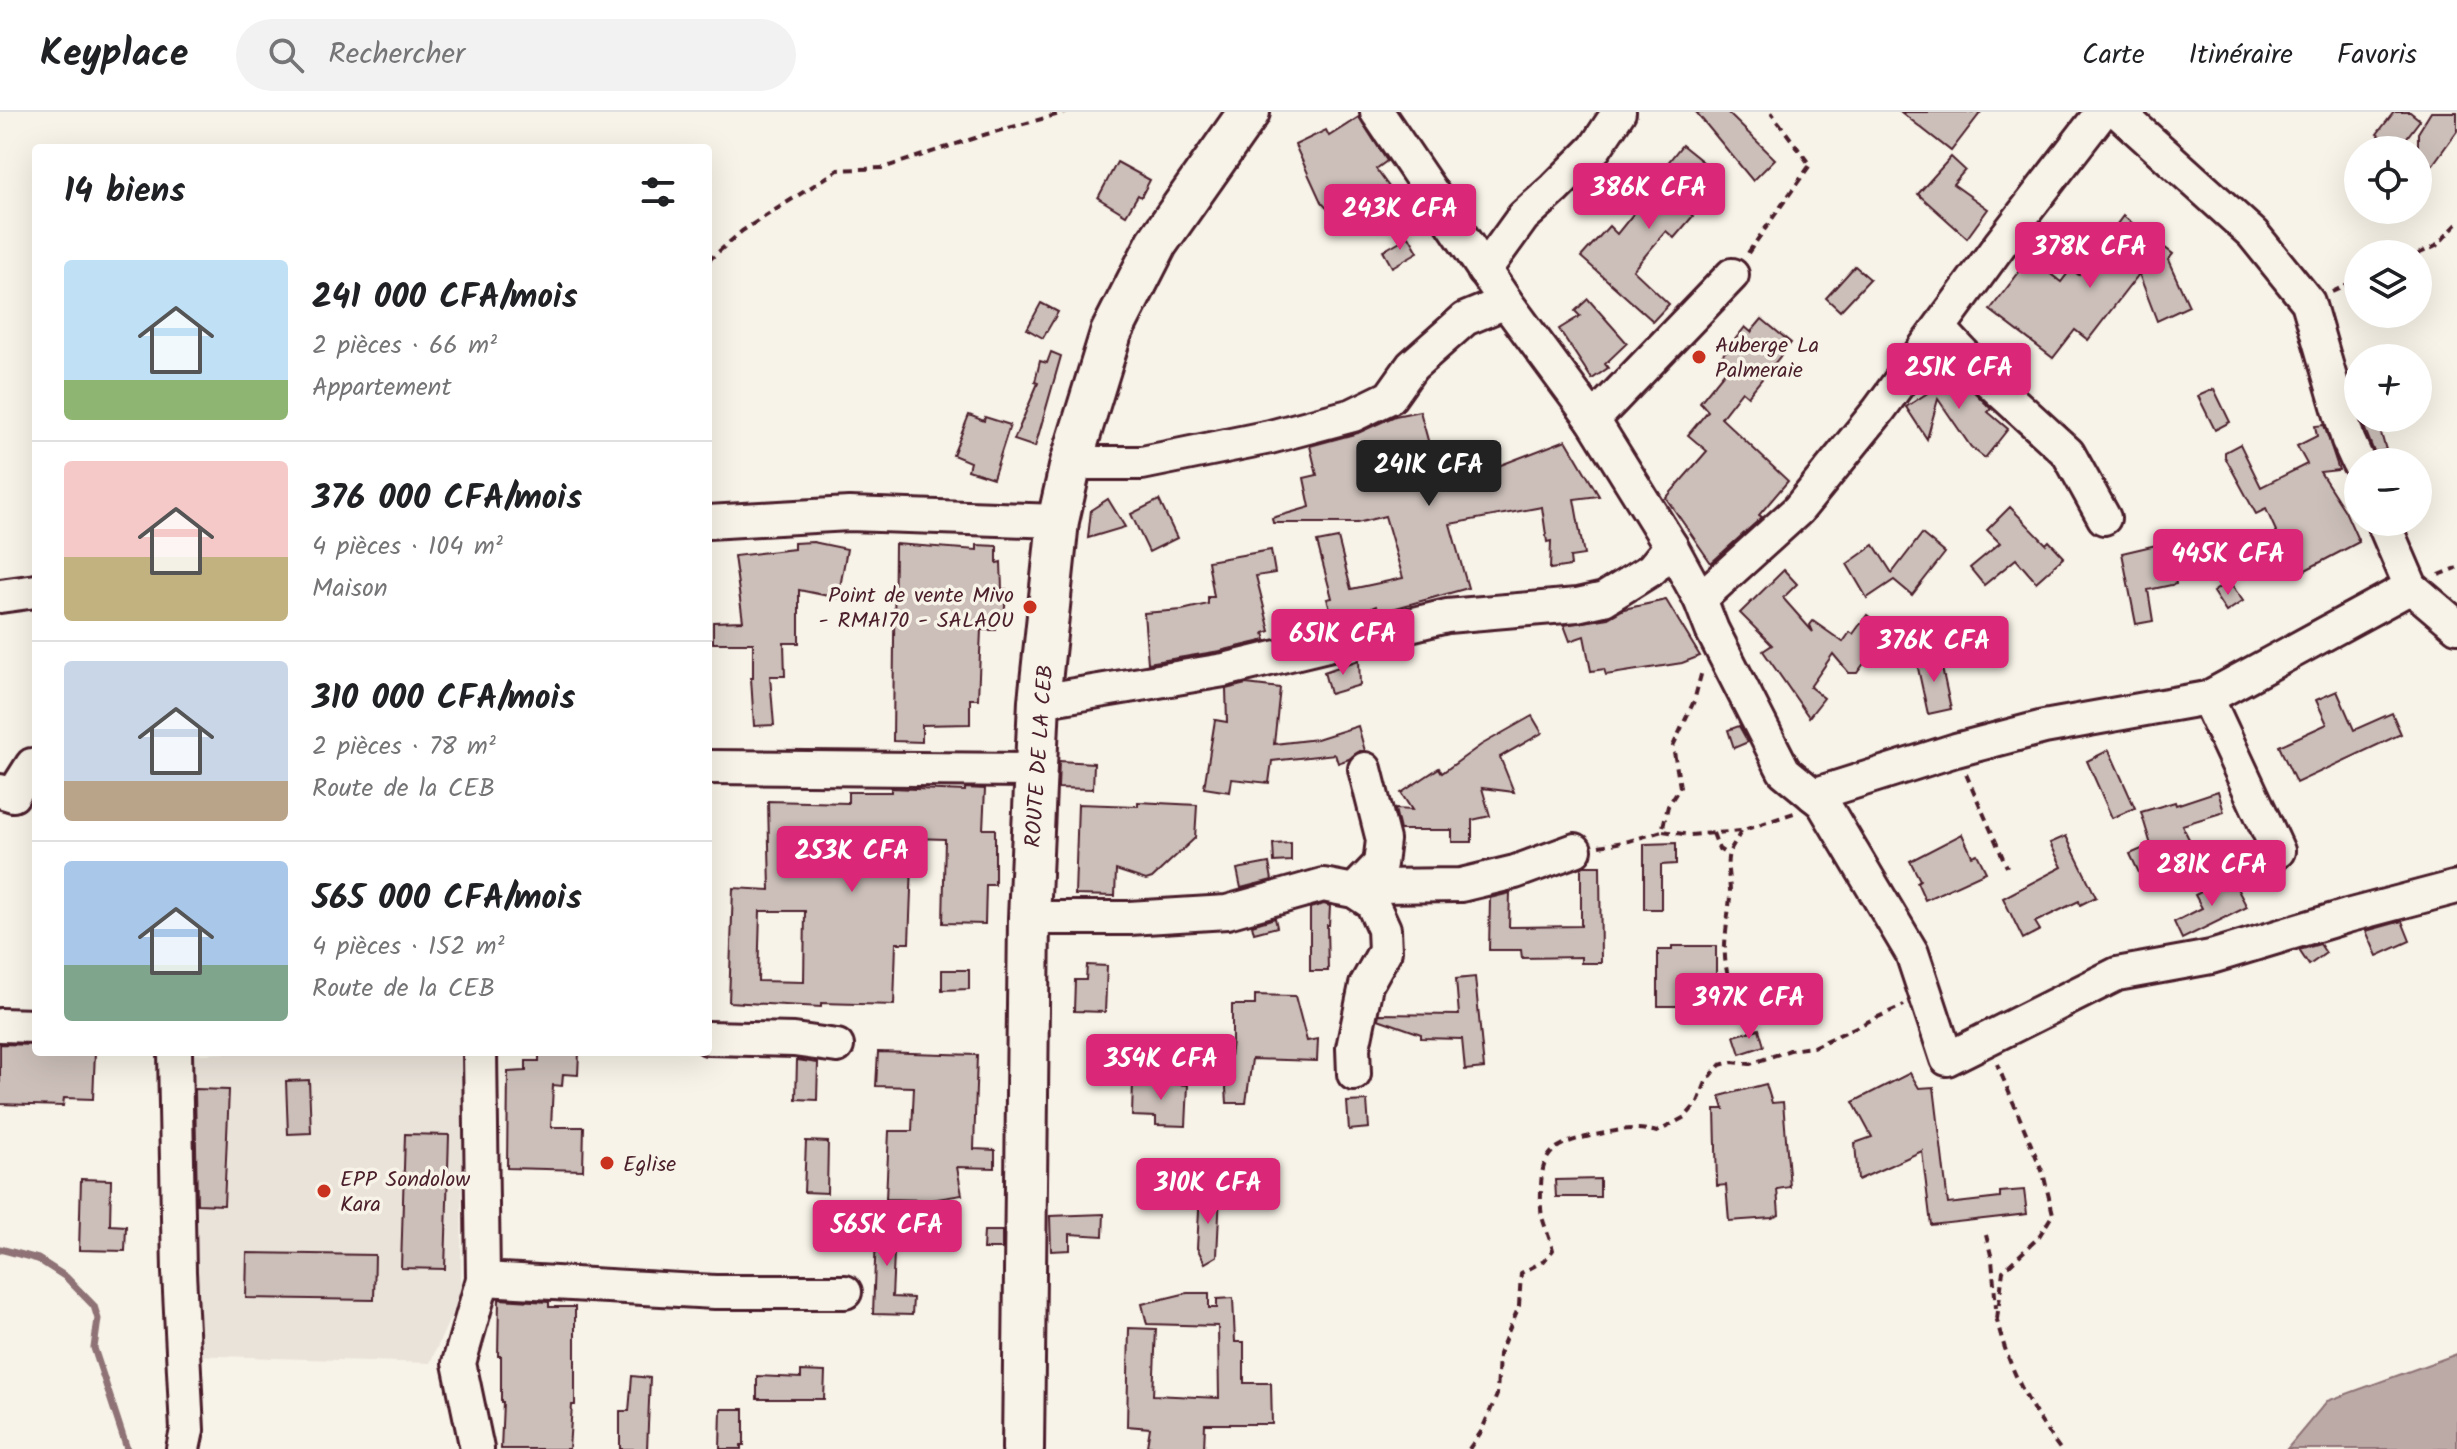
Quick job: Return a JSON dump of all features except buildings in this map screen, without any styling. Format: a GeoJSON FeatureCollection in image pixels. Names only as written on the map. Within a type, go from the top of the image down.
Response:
{"type":"FeatureCollection","features":[{"type":"Feature","properties":{"kind":"main road","name":"ROUTE DE LA CEB"},"geometry":{"type":"LineString","coordinates":[[1023,1449],[1029,918],[1039,701],[1058,521],[1071,463],[1111,333],[1150,255],[1249,112]]}},
{"type":"Feature","properties":{"kind":"street"},"geometry":{"type":"LineString","coordinates":[[1377,112],[1484,271],[1593,420],[1671,546],[1784,771],[1818,799],[1912,953],[1947,1059],[2117,974],[2211,957],[2457,887]]}},
{"type":"Feature","properties":{"kind":"street"},"geometry":{"type":"LineString","coordinates":[[1484,271],[1523,217],[1595,148],[1619,112]]}},
{"type":"Feature","properties":{"kind":"street"},"geometry":{"type":"LineString","coordinates":[[1700,599],[1798,510],[1879,410],[2102,112]]}},
{"type":"Feature","properties":{"kind":"street"},"geometry":{"type":"LineString","coordinates":[[2118,112],[2253,234],[2308,302],[2352,448]]}},
{"type":"Feature","properties":{"kind":"street"},"geometry":{"type":"LineString","coordinates":[[1593,420],[1732,275]]}},
{"type":"Feature","properties":{"kind":"street"},"geometry":{"type":"LineString","coordinates":[[1071,463],[1142,463],[1270,437],[1353,415],[1390,397],[1412,366],[1465,319],[1506,302]]}},
{"type":"Feature","properties":{"kind":"street"},"geometry":{"type":"LineString","coordinates":[[1940,329],[1989,381],[2068,453],[2104,518]]}},
{"type":"Feature","properties":{"kind":"street"},"geometry":{"type":"LineString","coordinates":[[712,522],[849,514],[1058,521]]}},
{"type":"Feature","properties":{"kind":"street"},"geometry":{"type":"LineString","coordinates":[[2389,536],[2411,587],[2457,626]]}},
{"type":"Feature","properties":{"kind":"street"},"geometry":{"type":"LineString","coordinates":[[1039,701],[1224,670],[1447,616],[1577,605],[1604,599],[1652,569],[1671,546]]}},
{"type":"Feature","properties":{"kind":"street"},"geometry":{"type":"LineString","coordinates":[[1818,799],[1956,750],[2044,727],[2207,698],[2411,587]]}},
{"type":"Feature","properties":{"kind":"street"},"geometry":{"type":"LineString","coordinates":[[0,596],[32,592]]}},
{"type":"Feature","properties":{"kind":"street"},"geometry":{"type":"LineString","coordinates":[[2207,698],[2278,851]]}},
{"type":"Feature","properties":{"kind":"street"},"geometry":{"type":"LineString","coordinates":[[0,791],[13,795],[32,765]]}},
{"type":"Feature","properties":{"kind":"street"},"geometry":{"type":"LineString","coordinates":[[712,767],[1035,770]]}},
{"type":"Feature","properties":{"kind":"street"},"geometry":{"type":"LineString","coordinates":[[1354,891],[1380,864],[1383,840],[1365,769]]}},
{"type":"Feature","properties":{"kind":"street"},"geometry":{"type":"LineString","coordinates":[[1354,891],[1376,886],[1461,885],[1515,872],[1575,850]]}},
{"type":"Feature","properties":{"kind":"street"},"geometry":{"type":"LineString","coordinates":[[1029,918],[1129,918],[1227,912],[1323,885],[1354,891],[1372,903],[1384,929],[1385,951],[1366,985],[1353,1048],[1354,1074]]}},
{"type":"Feature","properties":{"kind":"street"},"geometry":{"type":"LineString","coordinates":[[0,1025],[32,1026]]}},
{"type":"Feature","properties":{"kind":"street"},"geometry":{"type":"LineString","coordinates":[[712,1038],[794,1040],[837,1046]]}},
{"type":"Feature","properties":{"kind":"street"},"geometry":{"type":"LineString","coordinates":[[175,1056],[179,1272],[187,1430],[183,1449]]}},
{"type":"Feature","properties":{"kind":"street"},"geometry":{"type":"LineString","coordinates":[[477,1449],[459,1363],[483,1279],[480,1056]]}},
{"type":"Feature","properties":{"kind":"street"},"geometry":{"type":"LineString","coordinates":[[483,1279],[715,1292],[845,1292]]}},
{"type":"Feature","properties":{"kind":"path"},"geometry":{"type":"LineString","coordinates":[[712,257],[742,231],[838,170],[883,168],[1067,112]]}},
{"type":"Feature","properties":{"kind":"path"},"geometry":{"type":"LineString","coordinates":[[1732,275],[1810,165],[1771,112]]}},
{"type":"Feature","properties":{"kind":"path"},"geometry":{"type":"LineString","coordinates":[[2432,248],[2457,224]]}},
{"type":"Feature","properties":{"kind":"path"},"geometry":{"type":"LineString","coordinates":[[1662,831],[1668,806],[1680,787],[1673,746],[1694,701],[1712,630]]}},
{"type":"Feature","properties":{"kind":"path"},"geometry":{"type":"LineString","coordinates":[[1956,750],[2007,867]]}},
{"type":"Feature","properties":{"kind":"path"},"geometry":{"type":"LineString","coordinates":[[1575,850],[1629,841],[1662,831],[1690,835],[1741,831],[1818,799]]}},
{"type":"Feature","properties":{"kind":"path"},"geometry":{"type":"LineString","coordinates":[[1741,831],[1728,855],[1731,894],[1724,936],[1726,966],[1735,996],[1751,1016]]}},
{"type":"Feature","properties":{"kind":"path"},"geometry":{"type":"LineString","coordinates":[[1713,833],[1719,849],[1728,855]]}},
{"type":"Feature","properties":{"kind":"path"},"geometry":{"type":"LineString","coordinates":[[1469,1449],[1497,1395],[1499,1354],[1519,1306],[1521,1273],[1544,1261],[1553,1250],[1542,1220],[1541,1199],[1541,1168],[1549,1153],[1562,1143],[1635,1127],[1657,1132],[1685,1117],[1698,1102],[1706,1082],[1720,1065],[1732,1062],[1750,1064],[1790,1050],[1813,1047],[1926,993]]}},
{"type":"Feature","properties":{"kind":"path"},"geometry":{"type":"LineString","coordinates":[[1987,1040],[2043,1173],[2053,1214],[2038,1238],[2003,1271],[1997,1319]]}},
{"type":"Feature","properties":{"kind":"path"},"geometry":{"type":"LineString","coordinates":[[1986,1235],[1992,1259],[1997,1319],[2012,1369],[2036,1417],[2060,1449]]}},
{"type":"Feature","properties":{"kind":"shaded area"},"geometry":{"type":"Polygon","coordinates":[[[185,1056],[463,1056],[461,1294],[430,1363],[188,1355],[185,1056]]]}},
{"type":"Feature","properties":{"kind":"shaded area"},"geometry":{"type":"Polygon","coordinates":[[[2457,1354],[2457,1449],[2287,1449],[2327,1401],[2457,1354]]]}},
{"type":"Feature","properties":{"kind":"waterway"},"geometry":{"type":"LineString","coordinates":[[0,1249],[38,1259],[66,1277],[94,1306],[98,1319],[94,1348],[127,1449]]}},
{"type":"Feature","properties":{"kind":"place","name":"Auberge La Palmeraie"},"geometry":{"type":"Point","coordinates":[1699,357]}},
{"type":"Feature","properties":{"kind":"place","name":"Point de vente Mivo - RMA170 - SALAOU"},"geometry":{"type":"Point","coordinates":[1030,607]}},
{"type":"Feature","properties":{"kind":"place","name":"Eglise"},"geometry":{"type":"Point","coordinates":[607,1163]}},
{"type":"Feature","properties":{"kind":"place","name":"EPP Sondolow Kara"},"geometry":{"type":"Point","coordinates":[324,1191]}}]}
